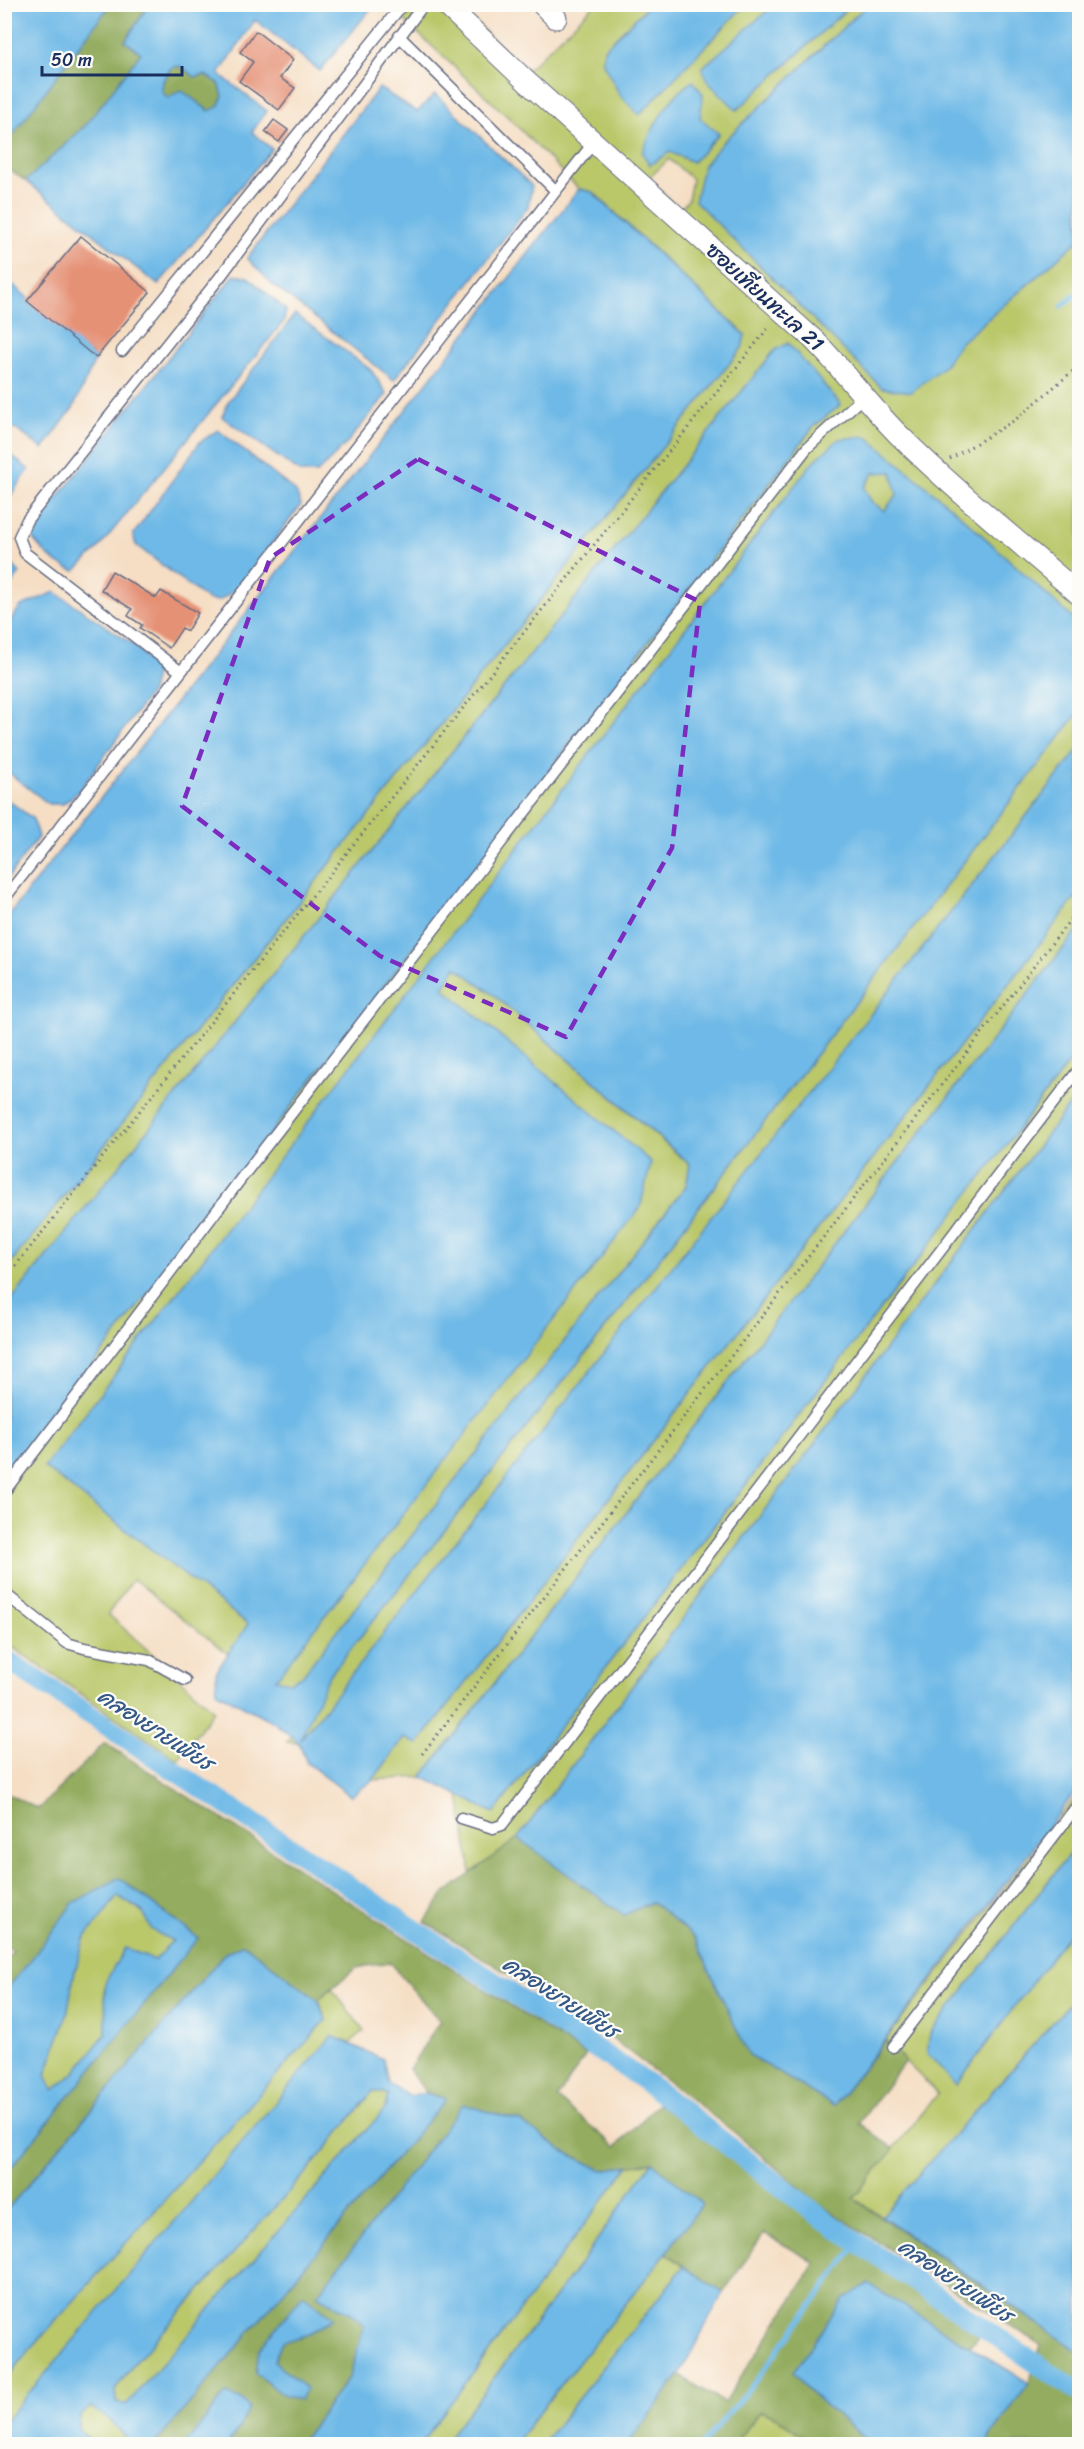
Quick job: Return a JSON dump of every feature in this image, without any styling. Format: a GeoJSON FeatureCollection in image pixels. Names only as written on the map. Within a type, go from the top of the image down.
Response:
{"type":"FeatureCollection","features":[{"type":"Feature","properties":{"kind":"street","name":"ซอยเทียนทะเล 21"},"geometry":{"type":"LineString","coordinates":[[445,4],[527,82],[837,363],[863,397],[934,469],[1080,596]]}},
{"type":"Feature","properties":{"kind":"lane"},"geometry":{"type":"LineString","coordinates":[[122,351],[403,4]]}},
{"type":"Feature","properties":{"kind":"lane"},"geometry":{"type":"LineString","coordinates":[[181,672],[25,553],[19,537],[27,520],[220,277],[424,4]]}},
{"type":"Feature","properties":{"kind":"lane"},"geometry":{"type":"LineString","coordinates":[[399,36],[555,191]]}},
{"type":"Feature","properties":{"kind":"lane"},"geometry":{"type":"LineString","coordinates":[[4,899],[594,142]]}},
{"type":"Feature","properties":{"kind":"lane"},"geometry":{"type":"LineString","coordinates":[[4,1492],[246,1172],[807,448],[863,397]]}},
{"type":"Feature","properties":{"kind":"lane"},"geometry":{"type":"LineString","coordinates":[[461,1818],[493,1828],[502,1825],[1080,1068]]}},
{"type":"Feature","properties":{"kind":"lane"},"geometry":{"type":"LineString","coordinates":[[4,1593],[67,1643],[149,1660],[185,1680]]}},
{"type":"Feature","properties":{"kind":"lane"},"geometry":{"type":"LineString","coordinates":[[894,2047],[1080,1802]]}},
{"type":"Feature","properties":{"kind":"path"},"geometry":{"type":"LineString","coordinates":[[4,1280],[782,311]]}},
{"type":"Feature","properties":{"kind":"path"},"geometry":{"type":"LineString","coordinates":[[934,469],[1015,420],[1080,365]]}},
{"type":"Feature","properties":{"kind":"path"},"geometry":{"type":"LineString","coordinates":[[422,1754],[1080,908]]}},
{"type":"Feature","properties":{"kind":"highlighted area"},"geometry":{"type":"Polygon","coordinates":[[[418,459],[700,602],[672,848],[566,1037],[380,956],[182,806],[270,558],[418,459]]]}},
{"type":"Feature","properties":{"kind":"green space"},"geometry":{"type":"Polygon","coordinates":[[[110,5],[149,5],[125,41],[141,53],[86,125],[26,181],[5,167],[4,145],[110,5]]]}},
{"type":"Feature","properties":{"kind":"green space"},"geometry":{"type":"Polygon","coordinates":[[[397,5],[456,5],[527,70],[594,5],[649,5],[604,49],[639,115],[745,5],[775,5],[702,68],[737,110],[851,5],[867,5],[722,143],[856,361],[882,388],[943,367],[960,343],[1079,240],[1079,624],[959,514],[866,436],[44,1467],[248,1624],[228,1654],[133,1579],[108,1614],[214,1710],[178,1760],[5,1642],[5,1479],[814,426],[840,405],[775,350],[5,1308],[5,1270],[742,348],[745,334],[593,192],[579,189],[509,118],[403,19],[397,5]],[[703,94],[670,152],[693,162],[719,134],[700,118],[703,94]],[[669,159],[649,178],[679,210],[688,200],[692,179],[669,159]]]}},
{"type":"Feature","properties":{"kind":"green space"},"geometry":{"type":"Polygon","coordinates":[[[180,66],[195,77],[205,75],[219,83],[223,96],[218,107],[210,111],[181,91],[168,98],[162,92],[163,81],[171,68],[180,66]]]}},
{"type":"Feature","properties":{"kind":"green space"},"geometry":{"type":"Polygon","coordinates":[[[892,471],[897,495],[884,511],[871,501],[864,487],[874,473],[892,471]]]}},
{"type":"Feature","properties":{"kind":"green space"},"geometry":{"type":"Polygon","coordinates":[[[1079,712],[1079,749],[299,1743],[287,1742],[329,1676],[620,1310],[1079,712]]]}},
{"type":"Feature","properties":{"kind":"green space"},"geometry":{"type":"Polygon","coordinates":[[[1079,893],[1079,928],[422,1777],[373,1780],[404,1738],[418,1744],[1079,893]]]}},
{"type":"Feature","properties":{"kind":"green space"},"geometry":{"type":"Polygon","coordinates":[[[456,967],[494,995],[690,1165],[686,1186],[302,1676],[290,1682],[275,1679],[640,1208],[651,1162],[442,988],[456,967]]]}},
{"type":"Feature","properties":{"kind":"green space"},"geometry":{"type":"Polygon","coordinates":[[[1079,1050],[1079,1092],[518,1838],[471,1873],[459,1795],[494,1813],[1079,1050]]]}},
{"type":"Feature","properties":{"kind":"green space"},"geometry":{"type":"Polygon","coordinates":[[[105,1743],[586,2055],[557,2098],[616,2147],[658,2104],[979,2336],[969,2347],[875,2290],[793,2372],[813,2395],[872,2444],[813,2444],[778,2418],[761,2411],[734,2444],[628,2444],[679,2375],[724,2403],[816,2263],[764,2233],[723,2293],[666,2253],[702,2204],[652,2162],[602,2170],[563,2151],[520,2121],[317,2295],[353,2314],[365,2326],[350,2376],[299,2444],[228,2444],[238,2430],[226,2394],[185,2444],[155,2444],[446,2099],[426,2093],[409,2069],[440,2021],[389,1962],[356,1968],[318,2000],[243,1944],[224,1954],[5,2212],[5,2175],[198,1938],[119,1878],[30,1961],[5,1991],[5,1961],[13,1951],[5,1945],[4,1792],[38,1809],[105,1743]],[[280,2325],[259,2349],[274,2362],[282,2342],[309,2334],[280,2325]]]}},
{"type":"Feature","properties":{"kind":"green space"},"geometry":{"type":"Polygon","coordinates":[[[1079,1793],[1079,1842],[930,2033],[956,2084],[1079,1920],[1079,1993],[882,2216],[853,2198],[938,2094],[885,2041],[1079,1793]]]}},
{"type":"Feature","properties":{"kind":"green space"},"geometry":{"type":"Polygon","coordinates":[[[518,1838],[623,1914],[652,1902],[695,1937],[717,1986],[811,2091],[834,2106],[885,2041],[905,2061],[859,2123],[894,2149],[853,2198],[1079,2352],[1079,2444],[989,2444],[989,2438],[1029,2383],[1041,2345],[820,2205],[734,2132],[611,2038],[425,1922],[444,1894],[518,1838]]]}},
{"type":"Feature","properties":{"kind":"green space"},"geometry":{"type":"Polygon","coordinates":[[[117,1896],[143,1912],[153,1930],[173,1941],[155,1960],[105,1983],[106,2033],[75,2073],[53,2090],[46,2075],[67,2014],[84,1939],[117,1896]]]}},
{"type":"Feature","properties":{"kind":"green space"},"geometry":{"type":"Polygon","coordinates":[[[332,1989],[364,2031],[350,2043],[332,2037],[5,2422],[5,2382],[26,2354],[326,2020],[318,2000],[332,1989]]]}},
{"type":"Feature","properties":{"kind":"green space"},"geometry":{"type":"Polygon","coordinates":[[[373,2091],[388,2094],[385,2109],[127,2405],[116,2403],[115,2390],[132,2366],[310,2168],[373,2091]]]}},
{"type":"Feature","properties":{"kind":"green space"},"geometry":{"type":"Polygon","coordinates":[[[652,2162],[583,2260],[444,2444],[420,2444],[629,2165],[652,2162]]]}},
{"type":"Feature","properties":{"kind":"green space"},"geometry":{"type":"Polygon","coordinates":[[[666,2253],[684,2266],[542,2444],[514,2444],[666,2253]]]}},
{"type":"Feature","properties":{"kind":"green space"},"geometry":{"type":"Polygon","coordinates":[[[91,2407],[112,2422],[125,2436],[120,2444],[93,2444],[78,2428],[80,2416],[91,2407]]]}},
{"type":"Feature","properties":{"kind":"green space"},"geometry":{"type":"Polygon","coordinates":[[[761,2411],[778,2418],[813,2444],[734,2444],[761,2411]]]}},
{"type":"Feature","properties":{"kind":"water"},"geometry":{"type":"Polygon","coordinates":[[[775,4],[851,5],[737,110],[709,83],[702,68],[775,4]]]}},
{"type":"Feature","properties":{"kind":"water"},"geometry":{"type":"Polygon","coordinates":[[[4,5],[110,5],[5,145],[4,5]]]}},
{"type":"Feature","properties":{"kind":"water"},"geometry":{"type":"Polygon","coordinates":[[[149,5],[374,5],[320,71],[255,20],[219,74],[267,111],[252,132],[272,149],[158,285],[26,181],[86,125],[141,53],[125,41],[149,5]],[[180,66],[171,68],[163,81],[162,92],[168,98],[181,90],[209,111],[218,107],[223,96],[219,83],[205,75],[195,77],[180,66]]]}},
{"type":"Feature","properties":{"kind":"water"},"geometry":{"type":"Polygon","coordinates":[[[649,5],[745,5],[639,115],[620,95],[603,63],[604,49],[649,5]]]}},
{"type":"Feature","properties":{"kind":"water"},"geometry":{"type":"Polygon","coordinates":[[[867,5],[1079,5],[1079,240],[960,343],[943,367],[911,392],[882,388],[695,201],[703,166],[722,143],[867,5]]]}},
{"type":"Feature","properties":{"kind":"water"},"geometry":{"type":"Polygon","coordinates":[[[693,81],[703,94],[700,118],[719,134],[693,162],[670,152],[650,165],[642,153],[651,133],[662,113],[676,95],[693,81]]]}},
{"type":"Feature","properties":{"kind":"water"},"geometry":{"type":"Polygon","coordinates":[[[379,88],[417,112],[435,94],[532,186],[528,207],[394,380],[272,284],[247,258],[379,88]]]}},
{"type":"Feature","properties":{"kind":"water"},"geometry":{"type":"Polygon","coordinates":[[[579,189],[592,192],[745,335],[742,348],[5,1270],[5,920],[579,189]]]}},
{"type":"Feature","properties":{"kind":"water"},"geometry":{"type":"Polygon","coordinates":[[[234,275],[248,277],[286,310],[284,321],[97,550],[75,571],[56,562],[33,539],[39,521],[234,275]]]}},
{"type":"Feature","properties":{"kind":"water"},"geometry":{"type":"Polygon","coordinates":[[[5,278],[96,358],[73,408],[43,449],[5,421],[5,278]]]}},
{"type":"Feature","properties":{"kind":"water"},"geometry":{"type":"Polygon","coordinates":[[[295,314],[371,370],[387,394],[346,444],[317,473],[301,473],[222,417],[228,402],[295,314]]]}},
{"type":"Feature","properties":{"kind":"water"},"geometry":{"type":"Polygon","coordinates":[[[788,343],[841,405],[814,426],[5,1479],[5,1308],[775,350],[788,343]]]}},
{"type":"Feature","properties":{"kind":"water"},"geometry":{"type":"Polygon","coordinates":[[[218,430],[296,492],[301,505],[239,587],[219,601],[208,600],[136,545],[133,535],[200,442],[218,430]]]}},
{"type":"Feature","properties":{"kind":"water"},"geometry":{"type":"Polygon","coordinates":[[[866,436],[959,514],[1079,624],[1079,712],[620,1310],[329,1676],[300,1740],[1079,749],[1079,893],[418,1744],[404,1738],[373,1780],[351,1796],[307,1763],[299,1743],[275,1723],[217,1692],[216,1672],[248,1624],[44,1467],[811,464],[839,439],[866,436]],[[892,472],[874,473],[864,487],[871,501],[884,511],[897,495],[892,472]],[[456,967],[443,988],[651,1162],[640,1208],[276,1679],[290,1682],[302,1676],[686,1186],[690,1164],[494,995],[456,967]]]}},
{"type":"Feature","properties":{"kind":"water"},"geometry":{"type":"Polygon","coordinates":[[[5,450],[29,470],[5,503],[5,450]]]}},
{"type":"Feature","properties":{"kind":"water"},"geometry":{"type":"Polygon","coordinates":[[[8,560],[20,573],[5,593],[5,565],[8,560]]]}},
{"type":"Feature","properties":{"kind":"water"},"geometry":{"type":"Polygon","coordinates":[[[55,592],[137,647],[156,670],[151,692],[79,791],[63,804],[49,804],[5,770],[5,627],[21,606],[55,592]]]}},
{"type":"Feature","properties":{"kind":"water"},"geometry":{"type":"Polygon","coordinates":[[[5,798],[33,819],[38,837],[5,882],[5,798]]]}},
{"type":"Feature","properties":{"kind":"water"},"geometry":{"type":"Polygon","coordinates":[[[1079,928],[1079,1050],[494,1813],[422,1777],[1079,928]]]}},
{"type":"Feature","properties":{"kind":"water"},"geometry":{"type":"Polygon","coordinates":[[[1079,1092],[1079,1787],[834,2106],[748,2054],[695,1938],[652,1902],[624,1915],[518,1838],[1079,1092]]]}},
{"type":"Feature","properties":{"kind":"water"},"geometry":{"type":"Polygon","coordinates":[[[1079,1842],[1079,1920],[956,2085],[927,2053],[930,2033],[1079,1842]]]}},
{"type":"Feature","properties":{"kind":"water"},"geometry":{"type":"Polygon","coordinates":[[[119,1878],[198,1938],[5,2175],[5,1991],[73,1903],[119,1878]],[[118,1896],[84,1939],[67,2014],[46,2075],[53,2090],[75,2073],[106,2033],[105,1983],[125,1948],[155,1960],[173,1941],[152,1930],[143,1912],[118,1896]]]}},
{"type":"Feature","properties":{"kind":"water"},"geometry":{"type":"Polygon","coordinates":[[[243,1944],[318,2000],[326,2020],[26,2354],[5,2382],[5,2212],[224,1954],[243,1944]]]}},
{"type":"Feature","properties":{"kind":"water"},"geometry":{"type":"Polygon","coordinates":[[[1079,1993],[1079,2352],[882,2216],[1079,1993]]]}},
{"type":"Feature","properties":{"kind":"water"},"geometry":{"type":"Polygon","coordinates":[[[332,2036],[383,2059],[388,2083],[409,2096],[426,2093],[446,2099],[155,2444],[120,2444],[125,2436],[112,2422],[91,2407],[80,2416],[78,2428],[93,2444],[5,2444],[5,2421],[332,2036]],[[373,2091],[310,2168],[132,2366],[115,2390],[116,2403],[127,2404],[385,2109],[388,2094],[373,2091]]]}},
{"type":"Feature","properties":{"kind":"water"},"geometry":{"type":"Polygon","coordinates":[[[463,2104],[520,2121],[563,2151],[602,2170],[629,2165],[420,2444],[299,2444],[350,2376],[364,2326],[353,2314],[317,2295],[463,2104]]]}},
{"type":"Feature","properties":{"kind":"water"},"geometry":{"type":"Polygon","coordinates":[[[652,2162],[702,2204],[666,2253],[514,2444],[444,2444],[583,2260],[652,2162]]]}},
{"type":"Feature","properties":{"kind":"water"},"geometry":{"type":"Polygon","coordinates":[[[684,2266],[723,2293],[679,2375],[628,2444],[542,2444],[684,2266]]]}},
{"type":"Feature","properties":{"kind":"water"},"geometry":{"type":"Polygon","coordinates":[[[868,2284],[1029,2383],[989,2438],[989,2444],[872,2444],[813,2395],[793,2372],[844,2299],[868,2284]]]}},
{"type":"Feature","properties":{"kind":"water"},"geometry":{"type":"Polygon","coordinates":[[[303,2295],[334,2318],[309,2334],[282,2342],[274,2361],[306,2389],[299,2400],[285,2396],[256,2374],[259,2349],[303,2295]]]}},
{"type":"Feature","properties":{"kind":"water"},"geometry":{"type":"Polygon","coordinates":[[[226,2394],[240,2399],[249,2408],[228,2444],[185,2444],[226,2394]]]}},
{"type":"Feature","properties":{"kind":"building"},"geometry":{"type":"Polygon","coordinates":[[[256,31],[293,60],[280,78],[295,88],[279,110],[239,81],[253,62],[240,52],[256,31]]]}},
{"type":"Feature","properties":{"kind":"building"},"geometry":{"type":"Polygon","coordinates":[[[274,120],[288,130],[279,142],[265,132],[274,120]]]}},
{"type":"Feature","properties":{"kind":"building"},"geometry":{"type":"Polygon","coordinates":[[[81,236],[150,292],[96,358],[27,301],[81,236]]]}},
{"type":"Feature","properties":{"kind":"building"},"geometry":{"type":"Polygon","coordinates":[[[112,571],[156,598],[161,591],[198,613],[187,631],[182,628],[169,648],[140,628],[142,625],[128,616],[132,609],[101,590],[112,571]]]}},
{"type":"Feature","properties":{"kind":"waterway"},"geometry":{"type":"LineString","coordinates":[[1062,306],[1080,291]]}},
{"type":"Feature","properties":{"kind":"waterway","name":"คลองยายเพียร"},"geometry":{"type":"LineString","coordinates":[[4,1658],[646,2082],[823,2219],[1080,2393]]}},
{"type":"Feature","properties":{"kind":"waterway"},"geometry":{"type":"LineString","coordinates":[[703,2444],[757,2379],[858,2243]]}}]}
